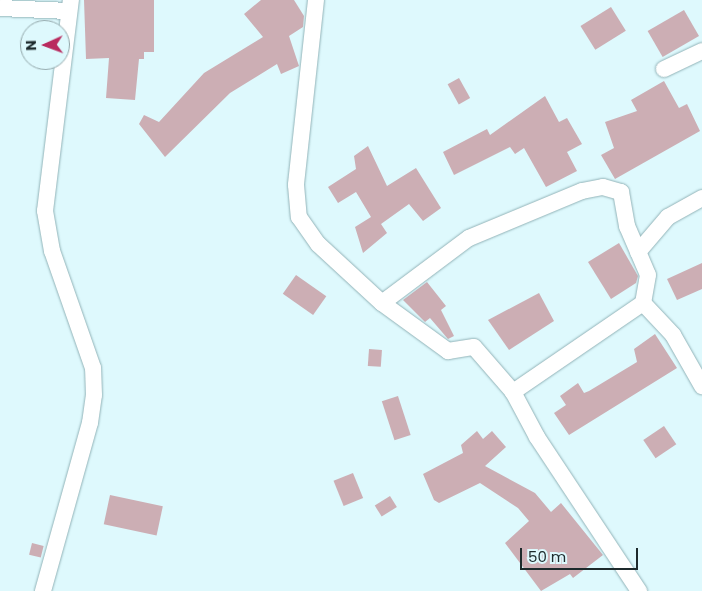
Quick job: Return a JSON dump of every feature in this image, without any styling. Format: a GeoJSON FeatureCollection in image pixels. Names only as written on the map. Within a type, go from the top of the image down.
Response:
{"type":"FeatureCollection","features":[{"type":"Feature","properties":{"kind":"street"},"geometry":{"type":"LineString","coordinates":[[316,0],[296,184],[299,217],[318,244],[382,303],[448,351],[474,347],[513,392],[537,437],[639,591]]}},
{"type":"Feature","properties":{"kind":"street"},"geometry":{"type":"LineString","coordinates":[[0,8],[70,6],[45,211],[52,251],[93,368],[94,395],[90,424],[43,591]]}},
{"type":"Feature","properties":{"kind":"street"},"geometry":{"type":"LineString","coordinates":[[664,69],[702,51]]}},
{"type":"Feature","properties":{"kind":"street"},"geometry":{"type":"LineString","coordinates":[[382,303],[469,238],[592,188],[621,192],[638,252],[648,275],[643,303],[513,392]]}},
{"type":"Feature","properties":{"kind":"street"},"geometry":{"type":"LineString","coordinates":[[638,252],[668,216],[702,198]]}},
{"type":"Feature","properties":{"kind":"street"},"geometry":{"type":"LineString","coordinates":[[643,303],[673,335],[702,386]]}},
{"type":"Feature","properties":{"kind":"building"},"geometry":{"type":"Polygon","coordinates":[[[84,0],[154,0],[154,52],[144,52],[144,59],[139,59],[135,100],[106,98],[109,58],[86,59],[84,0]]]}},
{"type":"Feature","properties":{"kind":"building"},"geometry":{"type":"Polygon","coordinates":[[[261,0],[294,0],[304,16],[303,27],[289,36],[299,66],[281,74],[277,64],[230,93],[165,157],[139,124],[144,115],[159,122],[204,73],[263,37],[244,14],[261,0]]]}},
{"type":"Feature","properties":{"kind":"building"},"geometry":{"type":"Polygon","coordinates":[[[611,7],[626,31],[595,50],[580,26],[611,7]]]}},
{"type":"Feature","properties":{"kind":"building"},"geometry":{"type":"Polygon","coordinates":[[[684,10],[699,36],[663,57],[648,31],[684,10]]]}},
{"type":"Feature","properties":{"kind":"building"},"geometry":{"type":"Polygon","coordinates":[[[459,78],[470,98],[459,104],[448,84],[459,78]]]}},
{"type":"Feature","properties":{"kind":"building"},"geometry":{"type":"Polygon","coordinates":[[[664,81],[679,108],[687,104],[700,131],[615,179],[601,155],[614,148],[605,122],[637,111],[631,100],[664,81]]]}},
{"type":"Feature","properties":{"kind":"building"},"geometry":{"type":"Polygon","coordinates":[[[545,96],[559,122],[567,118],[582,144],[567,152],[577,171],[546,187],[524,148],[515,154],[510,147],[454,175],[443,152],[487,129],[490,135],[545,96]]]}},
{"type":"Feature","properties":{"kind":"building"},"geometry":{"type":"Polygon","coordinates":[[[368,146],[387,186],[416,168],[441,208],[423,221],[409,204],[381,224],[387,233],[363,253],[355,227],[371,217],[356,192],[338,203],[328,187],[356,169],[354,156],[368,146]]]}},
{"type":"Feature","properties":{"kind":"building"},"geometry":{"type":"Polygon","coordinates":[[[619,243],[638,276],[636,283],[611,299],[588,262],[619,243]]]}},
{"type":"Feature","properties":{"kind":"building"},"geometry":{"type":"Polygon","coordinates":[[[702,263],[702,289],[677,300],[667,279],[702,263]]]}},
{"type":"Feature","properties":{"kind":"building"},"geometry":{"type":"Polygon","coordinates":[[[296,275],[326,296],[313,315],[283,294],[296,275]]]}},
{"type":"Feature","properties":{"kind":"building"},"geometry":{"type":"Polygon","coordinates":[[[427,282],[446,306],[441,310],[454,336],[448,339],[430,318],[425,322],[403,300],[427,282]]]}},
{"type":"Feature","properties":{"kind":"building"},"geometry":{"type":"Polygon","coordinates":[[[539,293],[554,321],[509,350],[488,320],[539,293]]]}},
{"type":"Feature","properties":{"kind":"building"},"geometry":{"type":"Polygon","coordinates":[[[655,334],[677,368],[569,435],[554,413],[566,405],[560,396],[578,383],[584,393],[589,391],[637,362],[634,349],[655,334]]]}},
{"type":"Feature","properties":{"kind":"building"},"geometry":{"type":"Polygon","coordinates":[[[369,349],[382,350],[381,367],[368,366],[369,349]]]}},
{"type":"Feature","properties":{"kind":"building"},"geometry":{"type":"Polygon","coordinates":[[[398,396],[411,435],[395,440],[382,401],[398,396]]]}},
{"type":"Feature","properties":{"kind":"building"},"geometry":{"type":"Polygon","coordinates":[[[664,426],[676,444],[656,458],[643,440],[664,426]]]}},
{"type":"Feature","properties":{"kind":"building"},"geometry":{"type":"Polygon","coordinates":[[[477,431],[483,439],[492,431],[506,447],[485,466],[535,493],[551,512],[561,503],[603,555],[573,578],[570,574],[541,591],[505,543],[529,521],[518,508],[480,483],[439,503],[434,500],[423,474],[463,453],[461,445],[477,431]]]}},
{"type":"Feature","properties":{"kind":"building"},"geometry":{"type":"Polygon","coordinates":[[[353,473],[363,498],[344,506],[334,481],[353,473]]]}},
{"type":"Feature","properties":{"kind":"building"},"geometry":{"type":"Polygon","coordinates":[[[110,495],[163,506],[157,536],[104,524],[110,495]]]}},
{"type":"Feature","properties":{"kind":"building"},"geometry":{"type":"Polygon","coordinates":[[[390,496],[397,507],[382,517],[375,506],[390,496]]]}},
{"type":"Feature","properties":{"kind":"building"},"geometry":{"type":"Polygon","coordinates":[[[32,543],[44,546],[41,558],[29,555],[32,543]]]}}]}
